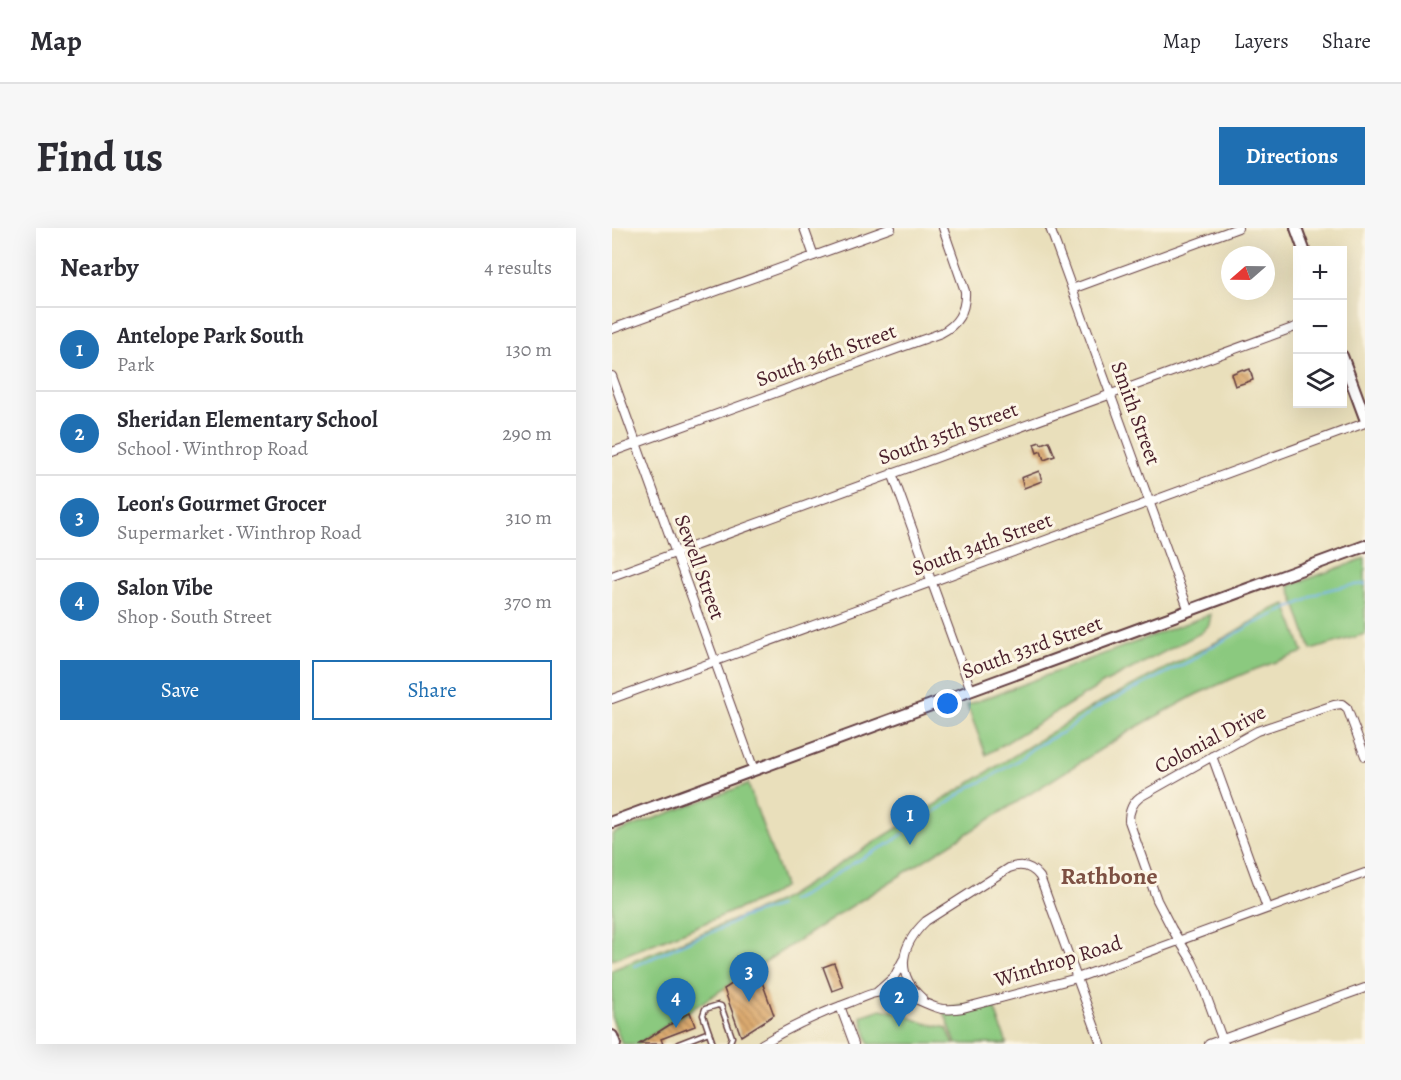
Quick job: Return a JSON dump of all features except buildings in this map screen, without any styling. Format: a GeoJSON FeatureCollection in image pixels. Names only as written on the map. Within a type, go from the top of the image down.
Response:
{"type":"FeatureCollection","features":[{"type":"Feature","properties":{"kind":"main road"},"geometry":{"type":"LineString","coordinates":[[1296,228],[1303,246]]}},
{"type":"Feature","properties":{"kind":"main road"},"geometry":{"type":"LineString","coordinates":[[1347,369],[1365,418]]}},
{"type":"Feature","properties":{"kind":"main road","name":"South 33rd Street"},"geometry":{"type":"LineString","coordinates":[[612,822],[1365,546]]}},
{"type":"Feature","properties":{"kind":"main road"},"geometry":{"type":"LineString","coordinates":[[612,1036],[615,1044]]}},
{"type":"Feature","properties":{"kind":"street"},"geometry":{"type":"LineString","coordinates":[[804,228],[814,256]]}},
{"type":"Feature","properties":{"kind":"street"},"geometry":{"type":"LineString","coordinates":[[612,329],[891,228]]}},
{"type":"Feature","properties":{"kind":"street","name":"South 36th Street"},"geometry":{"type":"LineString","coordinates":[[612,452],[950,328],[963,310],[965,291],[943,228]]}},
{"type":"Feature","properties":{"kind":"street","name":"Smith Street"},"geometry":{"type":"LineString","coordinates":[[1050,228],[1189,611]]}},
{"type":"Feature","properties":{"kind":"street"},"geometry":{"type":"LineString","coordinates":[[1072,289],[1239,228]]}},
{"type":"Feature","properties":{"kind":"street","name":"South 35th Street"},"geometry":{"type":"LineString","coordinates":[[612,576],[1293,328]]}},
{"type":"Feature","properties":{"kind":"street","name":"Sewell Street"},"geometry":{"type":"LineString","coordinates":[[612,376],[754,770]]}},
{"type":"Feature","properties":{"kind":"street","name":"South 34th Street"},"geometry":{"type":"LineString","coordinates":[[612,699],[1365,423]]}},
{"type":"Feature","properties":{"kind":"street"},"geometry":{"type":"LineString","coordinates":[[892,473],[971,690]]}},
{"type":"Feature","properties":{"kind":"street","name":"Colonial Drive"},"geometry":{"type":"LineString","coordinates":[[1179,940],[1158,900],[1130,821],[1130,811],[1140,797],[1257,731],[1326,707],[1342,704],[1347,708],[1365,756]]}},
{"type":"Feature","properties":{"kind":"street"},"geometry":{"type":"LineString","coordinates":[[1212,756],[1267,908]]}},
{"type":"Feature","properties":{"kind":"street"},"geometry":{"type":"LineString","coordinates":[[875,993],[894,977],[904,958],[908,942],[926,921],[1009,868],[1025,866],[1036,871],[1040,877],[1101,1044]]}},
{"type":"Feature","properties":{"kind":"street","name":"Winthrop Road"},"geometry":{"type":"LineString","coordinates":[[762,1044],[801,1022],[875,993],[891,992],[910,996],[943,1009],[963,1008],[1077,978],[1365,873]]}},
{"type":"Feature","properties":{"kind":"street"},"geometry":{"type":"LineString","coordinates":[[1179,940],[1199,976],[1223,1042]]}},
{"type":"Feature","properties":{"kind":"street"},"geometry":{"type":"LineString","coordinates":[[904,958],[904,969],[908,981],[914,991],[927,1003]]}},
{"type":"Feature","properties":{"kind":"street"},"geometry":{"type":"LineString","coordinates":[[1209,1044],[1223,1042],[1365,988]]}},
{"type":"Feature","properties":{"kind":"street"},"geometry":{"type":"LineString","coordinates":[[840,1006],[854,1044]]}},
{"type":"Feature","properties":{"kind":"lane"},"geometry":{"type":"LineString","coordinates":[[713,1044],[703,1011],[718,1005],[721,1006],[732,1038],[729,1042]]}},
{"type":"Feature","properties":{"kind":"lane"},"geometry":{"type":"LineString","coordinates":[[678,1044],[709,1032]]}},
{"type":"Feature","properties":{"kind":"green space"},"geometry":{"type":"Polygon","coordinates":[[[1365,558],[1365,634],[1311,650],[1289,586],[1365,558]]]}},
{"type":"Feature","properties":{"kind":"green space"},"geometry":{"type":"Polygon","coordinates":[[[1286,604],[1303,652],[1197,694],[1133,729],[638,1044],[622,1044],[612,1018],[612,970],[780,901],[1097,704],[1286,604]]]}},
{"type":"Feature","properties":{"kind":"green space"},"geometry":{"type":"Polygon","coordinates":[[[1211,614],[1209,625],[1201,633],[1104,683],[986,755],[967,705],[1211,614]]]}},
{"type":"Feature","properties":{"kind":"green space"},"geometry":{"type":"Polygon","coordinates":[[[748,784],[784,886],[769,896],[612,960],[612,834],[748,784]]]}},
{"type":"Feature","properties":{"kind":"green space"},"geometry":{"type":"Polygon","coordinates":[[[992,1001],[1007,1044],[956,1044],[943,1009],[992,1001]]]}},
{"type":"Feature","properties":{"kind":"green space"},"geometry":{"type":"Polygon","coordinates":[[[881,1009],[947,1028],[954,1044],[869,1044],[861,1016],[881,1009]]]}},
{"type":"Feature","properties":{"kind":"waterway"},"geometry":{"type":"LineString","coordinates":[[791,901],[890,843],[972,786],[986,780],[1033,748],[1065,731],[1098,707],[1192,660],[1210,647],[1253,624],[1312,596],[1326,590],[1365,584]]}},
{"type":"Feature","properties":{"kind":"waterway"},"geometry":{"type":"LineString","coordinates":[[635,966],[725,927],[740,918],[779,906]]}},
{"type":"Feature","properties":{"kind":"place","name":"Antelope Park South"},"geometry":{"type":"Point","coordinates":[910,845]}},
{"type":"Feature","properties":{"kind":"place","name":"Leon's Gourmet Grocer"},"geometry":{"type":"Point","coordinates":[749,1002]}},
{"type":"Feature","properties":{"kind":"place","name":"Sheridan Elementary School"},"geometry":{"type":"Point","coordinates":[899,1027]}},
{"type":"Feature","properties":{"kind":"place","name":"Salon Vibe"},"geometry":{"type":"Point","coordinates":[676,1028]}},
{"type":"Feature","properties":{"kind":"district","name":"Rathbone"},"geometry":{"type":"Point","coordinates":[1109,876]}}]}
